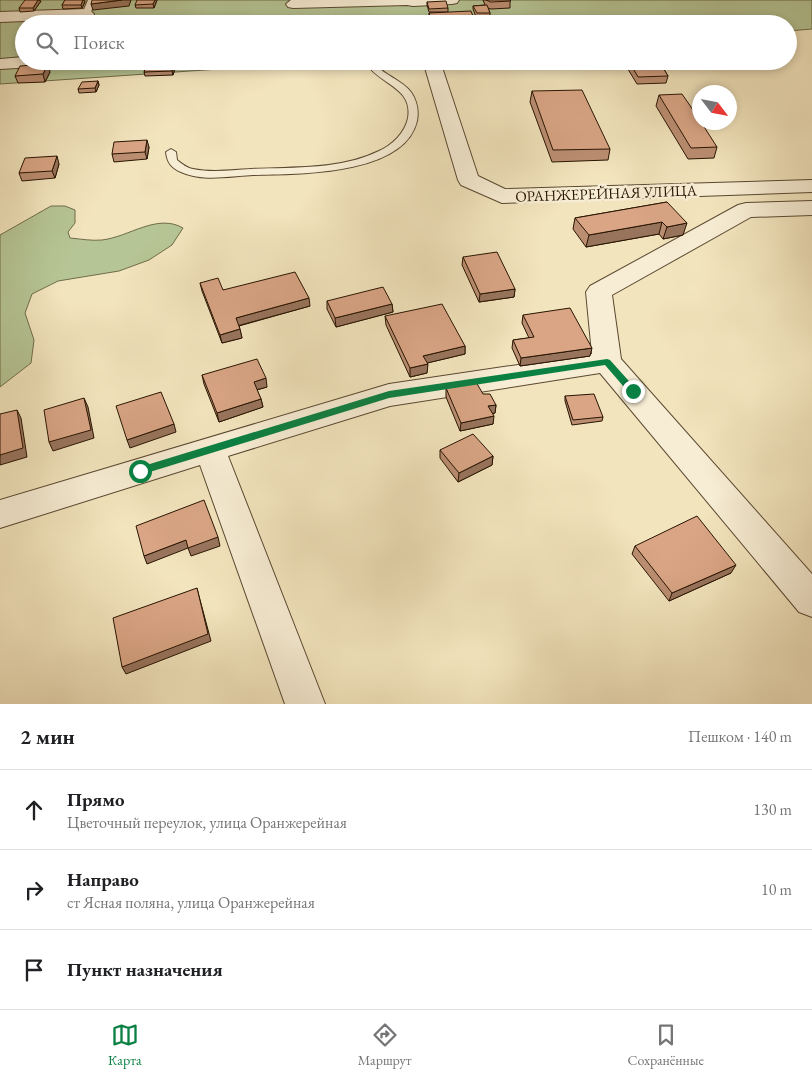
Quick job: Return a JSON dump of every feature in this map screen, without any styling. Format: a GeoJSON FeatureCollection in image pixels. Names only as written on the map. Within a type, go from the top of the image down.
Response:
{"type":"FeatureCollection","features":[{"type":"Feature","properties":{"kind":"street"},"geometry":{"type":"LineString","coordinates":[[293,4],[413,5],[452,0]]}},
{"type":"Feature","properties":{"kind":"street"},"geometry":{"type":"LineString","coordinates":[[43,15],[86,13]]}},
{"type":"Feature","properties":{"kind":"street"},"geometry":{"type":"LineString","coordinates":[[0,17],[15,16]]}},
{"type":"Feature","properties":{"kind":"street"},"geometry":{"type":"LineString","coordinates":[[0,64],[15,63]]}},
{"type":"Feature","properties":{"kind":"street","name":"ОРАНЖЕРЕЙНАЯ УЛИЦА"},"geometry":{"type":"LineString","coordinates":[[434,70],[469,180],[502,196],[812,186]]}},
{"type":"Feature","properties":{"kind":"street"},"geometry":{"type":"LineString","coordinates":[[812,208],[746,210],[599,292],[607,362],[812,600]]}},
{"type":"Feature","properties":{"kind":"street"},"geometry":{"type":"LineString","coordinates":[[0,514],[389,394],[607,362]]}},
{"type":"Feature","properties":{"kind":"street"},"geometry":{"type":"LineString","coordinates":[[210,450],[305,704]]}},
{"type":"Feature","properties":{"kind":"lane"},"geometry":{"type":"LineString","coordinates":[[171,152],[172,160],[179,167],[202,173],[318,170],[359,162],[377,155],[401,140],[409,131],[414,119],[410,97],[402,88],[375,70]]}},
{"type":"Feature","properties":{"kind":"green space"},"geometry":{"type":"Polygon","coordinates":[[[0,0],[812,0],[812,29],[797,30],[797,15],[15,15],[15,70],[205,70],[0,84],[0,0]]]}},
{"type":"Feature","properties":{"kind":"green space"},"geometry":{"type":"Polygon","coordinates":[[[51,206],[65,206],[75,210],[75,223],[68,232],[70,238],[102,240],[153,224],[163,223],[183,228],[172,245],[149,260],[119,271],[58,281],[32,294],[25,313],[34,340],[31,363],[0,387],[0,235],[51,206]]]}},
{"type":"Feature","properties":{"kind":"building"},"geometry":{"type":"Polygon","coordinates":[[[25,0],[38,0],[33,8],[19,8],[25,0]]]}},
{"type":"Feature","properties":{"kind":"building"},"geometry":{"type":"Polygon","coordinates":[[[65,0],[83,0],[81,5],[62,5],[65,0]]]}},
{"type":"Feature","properties":{"kind":"building"},"geometry":{"type":"Polygon","coordinates":[[[92,0],[122,0],[91,4],[92,0]]]}},
{"type":"Feature","properties":{"kind":"building"},"geometry":{"type":"Polygon","coordinates":[[[137,0],[155,0],[153,4],[135,5],[137,0]]]}},
{"type":"Feature","properties":{"kind":"building"},"geometry":{"type":"Polygon","coordinates":[[[486,0],[510,0],[511,1],[491,2],[486,0]]]}},
{"type":"Feature","properties":{"kind":"building"},"geometry":{"type":"Polygon","coordinates":[[[446,1],[448,8],[429,9],[427,2],[446,1]]]}},
{"type":"Feature","properties":{"kind":"building"},"geometry":{"type":"Polygon","coordinates":[[[487,5],[490,13],[477,13],[473,6],[487,5]]]}},
{"type":"Feature","properties":{"kind":"building"},"geometry":{"type":"Polygon","coordinates":[[[471,11],[473,15],[430,15],[429,13],[471,11]]]}},
{"type":"Feature","properties":{"kind":"building"},"geometry":{"type":"Polygon","coordinates":[[[18,70],[45,70],[43,74],[15,76],[18,70]]]}},
{"type":"Feature","properties":{"kind":"building"},"geometry":{"type":"Polygon","coordinates":[[[145,70],[172,70],[172,71],[144,72],[145,70]]]}},
{"type":"Feature","properties":{"kind":"building"},"geometry":{"type":"Polygon","coordinates":[[[634,70],[664,70],[668,76],[638,77],[634,70]]]}},
{"type":"Feature","properties":{"kind":"building"},"geometry":{"type":"Polygon","coordinates":[[[98,81],[95,88],[78,89],[82,82],[98,81]]]}},
{"type":"Feature","properties":{"kind":"building"},"geometry":{"type":"Polygon","coordinates":[[[582,90],[610,149],[553,150],[532,91],[582,90]]]}},
{"type":"Feature","properties":{"kind":"building"},"geometry":{"type":"Polygon","coordinates":[[[682,94],[692,108],[692,130],[706,130],[717,147],[691,148],[659,95],[682,94]]]}},
{"type":"Feature","properties":{"kind":"building"},"geometry":{"type":"Polygon","coordinates":[[[147,140],[145,152],[112,154],[114,142],[147,140]]]}},
{"type":"Feature","properties":{"kind":"building"},"geometry":{"type":"Polygon","coordinates":[[[57,156],[52,171],[19,173],[25,158],[57,156]]]}},
{"type":"Feature","properties":{"kind":"building"},"geometry":{"type":"Polygon","coordinates":[[[667,202],[687,223],[667,227],[662,222],[589,235],[575,218],[667,202]]]}},
{"type":"Feature","properties":{"kind":"building"},"geometry":{"type":"Polygon","coordinates":[[[497,252],[515,289],[480,294],[463,257],[497,252]]]}},
{"type":"Feature","properties":{"kind":"building"},"geometry":{"type":"Polygon","coordinates":[[[295,272],[309,298],[236,318],[240,329],[220,335],[200,283],[218,278],[223,290],[295,272]]]}},
{"type":"Feature","properties":{"kind":"building"},"geometry":{"type":"Polygon","coordinates":[[[383,287],[392,304],[335,318],[327,301],[383,287]]]}},
{"type":"Feature","properties":{"kind":"building"},"geometry":{"type":"Polygon","coordinates":[[[442,304],[465,346],[423,356],[428,364],[410,368],[385,316],[442,304]]]}},
{"type":"Feature","properties":{"kind":"building"},"geometry":{"type":"Polygon","coordinates":[[[570,308],[592,348],[521,358],[513,340],[534,337],[523,315],[570,308]]]}},
{"type":"Feature","properties":{"kind":"building"},"geometry":{"type":"Polygon","coordinates":[[[257,359],[266,378],[254,382],[261,399],[217,413],[202,375],[257,359]]]}},
{"type":"Feature","properties":{"kind":"building"},"geometry":{"type":"Polygon","coordinates":[[[476,382],[483,394],[490,394],[496,405],[488,406],[494,416],[461,423],[446,388],[476,382]]]}},
{"type":"Feature","properties":{"kind":"building"},"geometry":{"type":"Polygon","coordinates":[[[161,392],[174,424],[127,440],[116,406],[161,392]]]}},
{"type":"Feature","properties":{"kind":"building"},"geometry":{"type":"Polygon","coordinates":[[[594,394],[603,417],[573,420],[565,396],[594,394]]]}},
{"type":"Feature","properties":{"kind":"building"},"geometry":{"type":"Polygon","coordinates":[[[84,398],[91,430],[49,442],[44,410],[84,398]]]}},
{"type":"Feature","properties":{"kind":"building"},"geometry":{"type":"Polygon","coordinates":[[[17,410],[23,448],[0,455],[0,414],[17,410]]]}},
{"type":"Feature","properties":{"kind":"building"},"geometry":{"type":"Polygon","coordinates":[[[473,434],[493,456],[459,473],[440,450],[473,434]]]}},
{"type":"Feature","properties":{"kind":"building"},"geometry":{"type":"Polygon","coordinates":[[[204,500],[218,537],[188,548],[186,540],[144,556],[136,526],[204,500]]]}},
{"type":"Feature","properties":{"kind":"building"},"geometry":{"type":"Polygon","coordinates":[[[697,516],[736,565],[672,593],[635,546],[697,516]]]}},
{"type":"Feature","properties":{"kind":"building"},"geometry":{"type":"Polygon","coordinates":[[[197,588],[208,634],[122,667],[113,618],[197,588]]]}},
{"type":"Feature","properties":{"kind":"route"},"geometry":{"type":"LineString","coordinates":[[140,471],[389,394],[607,362],[633,391]]}}]}
